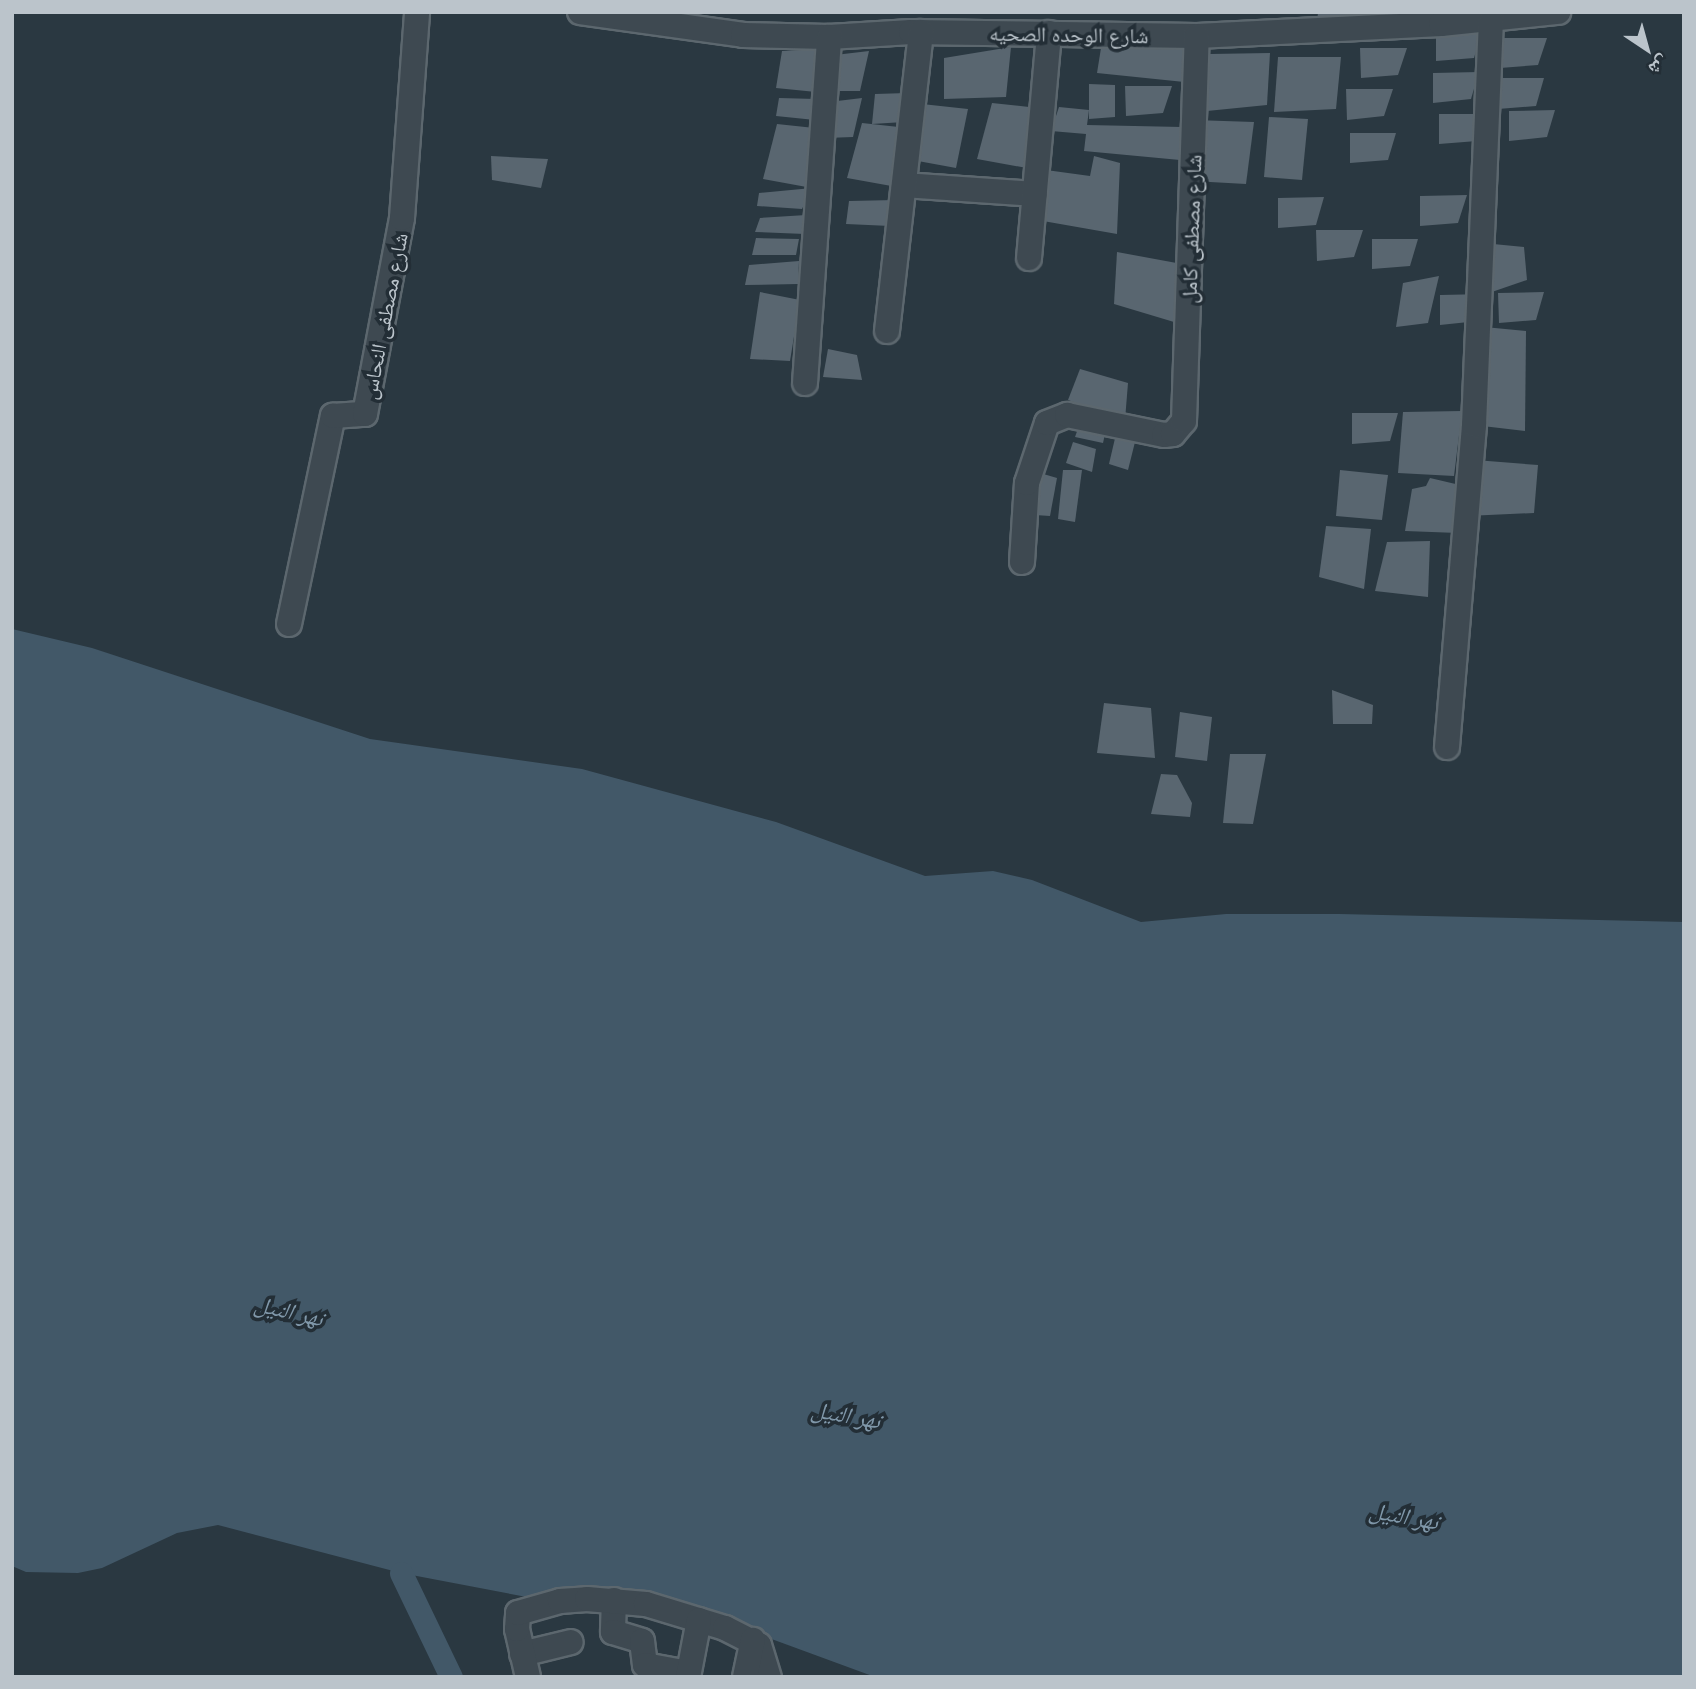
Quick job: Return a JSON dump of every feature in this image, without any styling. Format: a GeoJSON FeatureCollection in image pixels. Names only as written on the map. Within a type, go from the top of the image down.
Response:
{"type":"FeatureCollection","features":[{"type":"Feature","properties":{"kind":"street","name":"شارع مصطفى النحاس"},"geometry":{"type":"LineString","coordinates":[[289,624],[333,416],[365,414],[402,219],[417,12]]}},
{"type":"Feature","properties":{"kind":"street","name":"شارع الوحده الصحيه"},"geometry":{"type":"LineString","coordinates":[[580,12],[743,35],[829,37],[921,32],[1197,36],[1491,20],[1558,12]]}},
{"type":"Feature","properties":{"kind":"street"},"geometry":{"type":"LineString","coordinates":[[1447,747],[1474,425],[1491,20]]}},
{"type":"Feature","properties":{"kind":"street"},"geometry":{"type":"LineString","coordinates":[[887,331],[921,32]]}},
{"type":"Feature","properties":{"kind":"street"},"geometry":{"type":"LineString","coordinates":[[1029,258],[1049,33]]}},
{"type":"Feature","properties":{"kind":"street","name":"شارع مصطفى كامل"},"geometry":{"type":"LineString","coordinates":[[1022,562],[1027,482],[1048,423],[1067,415],[1164,435],[1173,434],[1184,421],[1197,36]]}},
{"type":"Feature","properties":{"kind":"street"},"geometry":{"type":"LineString","coordinates":[[805,383],[829,37]]}},
{"type":"Feature","properties":{"kind":"street"},"geometry":{"type":"LineString","coordinates":[[904,185],[1035,194]]}},
{"type":"Feature","properties":{"kind":"street"},"geometry":{"type":"LineString","coordinates":[[614,1600],[613,1632],[642,1640],[645,1671],[688,1675],[699,1620]]}},
{"type":"Feature","properties":{"kind":"street"},"geometry":{"type":"LineString","coordinates":[[571,1642],[525,1665],[518,1613],[560,1601],[614,1600],[666,1608],[753,1640],[762,1651],[769,1677]]}},
{"type":"Feature","properties":{"kind":"street"},"geometry":{"type":"LineString","coordinates":[[745,1677],[753,1640]]}},
{"type":"Feature","properties":{"kind":"water","name":"نهر النيل"},"geometry":{"type":"Polygon","coordinates":[[[12,629],[92,648],[370,739],[582,769],[776,822],[925,876],[993,871],[1032,880],[1141,922],[1226,914],[1339,914],[1684,922],[1684,1677],[875,1677],[676,1604],[606,1588],[532,1598],[401,1573],[218,1525],[177,1533],[102,1568],[78,1573],[26,1572],[12,1566],[12,629]]]}},
{"type":"Feature","properties":{"kind":"building"},"geometry":{"type":"Polygon","coordinates":[[[1318,12],[1358,12],[1359,13],[1317,23],[1318,12]]]}},
{"type":"Feature","properties":{"kind":"building"},"geometry":{"type":"Polygon","coordinates":[[[1482,30],[1474,58],[1436,61],[1436,31],[1482,30]]]}},
{"type":"Feature","properties":{"kind":"building"},"geometry":{"type":"Polygon","coordinates":[[[1500,38],[1547,38],[1538,65],[1500,68],[1500,38]]]}},
{"type":"Feature","properties":{"kind":"building"},"geometry":{"type":"Polygon","coordinates":[[[1011,47],[1006,97],[944,99],[944,58],[1011,47]]]}},
{"type":"Feature","properties":{"kind":"building"},"geometry":{"type":"Polygon","coordinates":[[[1101,48],[1195,50],[1194,83],[1097,73],[1101,48]]]}},
{"type":"Feature","properties":{"kind":"building"},"geometry":{"type":"Polygon","coordinates":[[[1360,48],[1407,48],[1398,75],[1361,78],[1360,48]]]}},
{"type":"Feature","properties":{"kind":"building"},"geometry":{"type":"Polygon","coordinates":[[[823,49],[816,92],[776,88],[782,51],[823,49]]]}},
{"type":"Feature","properties":{"kind":"building"},"geometry":{"type":"Polygon","coordinates":[[[869,51],[860,91],[833,91],[835,55],[869,51]]]}},
{"type":"Feature","properties":{"kind":"building"},"geometry":{"type":"Polygon","coordinates":[[[1270,53],[1267,105],[1207,111],[1210,54],[1270,53]]]}},
{"type":"Feature","properties":{"kind":"building"},"geometry":{"type":"Polygon","coordinates":[[[1278,57],[1341,57],[1336,109],[1274,112],[1278,57]]]}},
{"type":"Feature","properties":{"kind":"building"},"geometry":{"type":"Polygon","coordinates":[[[1479,72],[1471,99],[1433,103],[1433,73],[1479,72]]]}},
{"type":"Feature","properties":{"kind":"building"},"geometry":{"type":"Polygon","coordinates":[[[1498,78],[1544,78],[1536,106],[1498,109],[1498,78]]]}},
{"type":"Feature","properties":{"kind":"building"},"geometry":{"type":"Polygon","coordinates":[[[1089,84],[1115,85],[1115,117],[1089,119],[1089,84]]]}},
{"type":"Feature","properties":{"kind":"building"},"geometry":{"type":"Polygon","coordinates":[[[1125,86],[1172,86],[1163,113],[1126,116],[1125,86]]]}},
{"type":"Feature","properties":{"kind":"building"},"geometry":{"type":"Polygon","coordinates":[[[1346,89],[1393,89],[1384,116],[1347,120],[1346,89]]]}},
{"type":"Feature","properties":{"kind":"building"},"geometry":{"type":"Polygon","coordinates":[[[907,93],[904,122],[872,124],[875,94],[907,93]]]}},
{"type":"Feature","properties":{"kind":"building"},"geometry":{"type":"Polygon","coordinates":[[[779,98],[816,99],[815,120],[776,116],[779,98]]]}},
{"type":"Feature","properties":{"kind":"building"},"geometry":{"type":"Polygon","coordinates":[[[862,98],[853,137],[826,138],[829,102],[862,98]]]}},
{"type":"Feature","properties":{"kind":"building"},"geometry":{"type":"Polygon","coordinates":[[[992,103],[1038,108],[1027,168],[977,159],[992,103]]]}},
{"type":"Feature","properties":{"kind":"building"},"geometry":{"type":"Polygon","coordinates":[[[922,104],[968,109],[956,168],[907,159],[922,104]]]}},
{"type":"Feature","properties":{"kind":"building"},"geometry":{"type":"Polygon","coordinates":[[[1059,107],[1089,110],[1087,125],[1182,127],[1180,160],[1084,151],[1086,134],[1051,131],[1059,107]]]}},
{"type":"Feature","properties":{"kind":"building"},"geometry":{"type":"Polygon","coordinates":[[[1555,110],[1547,137],[1509,141],[1509,111],[1555,110]]]}},
{"type":"Feature","properties":{"kind":"building"},"geometry":{"type":"Polygon","coordinates":[[[1439,114],[1485,114],[1477,141],[1439,144],[1439,114]]]}},
{"type":"Feature","properties":{"kind":"building"},"geometry":{"type":"Polygon","coordinates":[[[1269,117],[1308,119],[1302,180],[1264,177],[1269,117]]]}},
{"type":"Feature","properties":{"kind":"building"},"geometry":{"type":"Polygon","coordinates":[[[1194,120],[1254,122],[1246,184],[1192,181],[1194,120]]]}},
{"type":"Feature","properties":{"kind":"building"},"geometry":{"type":"Polygon","coordinates":[[[862,123],[908,128],[897,187],[847,178],[862,123]]]}},
{"type":"Feature","properties":{"kind":"building"},"geometry":{"type":"Polygon","coordinates":[[[777,124],[824,129],[812,188],[763,179],[777,124]]]}},
{"type":"Feature","properties":{"kind":"building"},"geometry":{"type":"Polygon","coordinates":[[[1350,133],[1396,133],[1388,160],[1350,163],[1350,133]]]}},
{"type":"Feature","properties":{"kind":"building"},"geometry":{"type":"Polygon","coordinates":[[[491,156],[548,159],[541,188],[492,180],[491,156]]]}},
{"type":"Feature","properties":{"kind":"building"},"geometry":{"type":"Polygon","coordinates":[[[1094,156],[1120,163],[1117,234],[1043,221],[1046,170],[1090,176],[1094,156]]]}},
{"type":"Feature","properties":{"kind":"building"},"geometry":{"type":"Polygon","coordinates":[[[812,188],[802,209],[757,206],[759,193],[812,188]]]}},
{"type":"Feature","properties":{"kind":"building"},"geometry":{"type":"Polygon","coordinates":[[[1467,195],[1458,223],[1420,226],[1420,196],[1467,195]]]}},
{"type":"Feature","properties":{"kind":"building"},"geometry":{"type":"Polygon","coordinates":[[[1324,197],[1316,225],[1278,228],[1278,198],[1324,197]]]}},
{"type":"Feature","properties":{"kind":"building"},"geometry":{"type":"Polygon","coordinates":[[[895,200],[890,226],[846,224],[849,201],[895,200]]]}},
{"type":"Feature","properties":{"kind":"building"},"geometry":{"type":"Polygon","coordinates":[[[806,215],[805,234],[755,232],[760,218],[806,215]]]}},
{"type":"Feature","properties":{"kind":"building"},"geometry":{"type":"Polygon","coordinates":[[[1316,230],[1363,230],[1354,257],[1317,261],[1316,230]]]}},
{"type":"Feature","properties":{"kind":"building"},"geometry":{"type":"Polygon","coordinates":[[[756,238],[799,239],[796,255],[752,255],[756,238]]]}},
{"type":"Feature","properties":{"kind":"building"},"geometry":{"type":"Polygon","coordinates":[[[1372,239],[1418,239],[1410,266],[1372,269],[1372,239]]]}},
{"type":"Feature","properties":{"kind":"building"},"geometry":{"type":"Polygon","coordinates":[[[1483,243],[1524,247],[1527,280],[1486,294],[1483,243]]]}},
{"type":"Feature","properties":{"kind":"building"},"geometry":{"type":"Polygon","coordinates":[[[1117,252],[1182,264],[1174,322],[1114,304],[1117,252]]]}},
{"type":"Feature","properties":{"kind":"building"},"geometry":{"type":"Polygon","coordinates":[[[799,261],[798,284],[745,285],[749,265],[799,261]]]}},
{"type":"Feature","properties":{"kind":"building"},"geometry":{"type":"Polygon","coordinates":[[[1439,276],[1428,323],[1396,327],[1403,283],[1439,276]]]}},
{"type":"Feature","properties":{"kind":"building"},"geometry":{"type":"Polygon","coordinates":[[[760,292],[800,300],[790,361],[750,359],[760,292]]]}},
{"type":"Feature","properties":{"kind":"building"},"geometry":{"type":"Polygon","coordinates":[[[1544,292],[1536,320],[1499,323],[1498,293],[1544,292]]]}},
{"type":"Feature","properties":{"kind":"building"},"geometry":{"type":"Polygon","coordinates":[[[1486,294],[1478,321],[1440,325],[1440,295],[1486,294]]]}},
{"type":"Feature","properties":{"kind":"building"},"geometry":{"type":"Polygon","coordinates":[[[1474,326],[1526,331],[1525,431],[1474,425],[1474,326]]]}},
{"type":"Feature","properties":{"kind":"building"},"geometry":{"type":"Polygon","coordinates":[[[828,349],[857,355],[862,380],[823,377],[828,349]]]}},
{"type":"Feature","properties":{"kind":"building"},"geometry":{"type":"Polygon","coordinates":[[[1080,369],[1128,383],[1125,420],[1068,400],[1080,369]]]}},
{"type":"Feature","properties":{"kind":"building"},"geometry":{"type":"Polygon","coordinates":[[[1462,411],[1454,476],[1398,473],[1403,412],[1462,411]]]}},
{"type":"Feature","properties":{"kind":"building"},"geometry":{"type":"Polygon","coordinates":[[[1352,413],[1398,413],[1390,441],[1352,444],[1352,413]]]}},
{"type":"Feature","properties":{"kind":"building"},"geometry":{"type":"Polygon","coordinates":[[[1080,423],[1105,434],[1103,443],[1075,437],[1080,423]]]}},
{"type":"Feature","properties":{"kind":"building"},"geometry":{"type":"Polygon","coordinates":[[[1116,434],[1136,438],[1128,470],[1109,464],[1116,434]]]}},
{"type":"Feature","properties":{"kind":"building"},"geometry":{"type":"Polygon","coordinates":[[[1073,442],[1096,449],[1092,472],[1066,463],[1073,442]]]}},
{"type":"Feature","properties":{"kind":"building"},"geometry":{"type":"Polygon","coordinates":[[[1475,460],[1538,465],[1534,513],[1467,516],[1475,460]]]}},
{"type":"Feature","properties":{"kind":"building"},"geometry":{"type":"Polygon","coordinates":[[[1063,470],[1082,470],[1075,522],[1058,519],[1063,470]]]}},
{"type":"Feature","properties":{"kind":"building"},"geometry":{"type":"Polygon","coordinates":[[[1340,470],[1388,475],[1382,520],[1336,516],[1340,470]]]}},
{"type":"Feature","properties":{"kind":"building"},"geometry":{"type":"Polygon","coordinates":[[[1040,473],[1057,478],[1050,516],[1035,515],[1040,473]]]}},
{"type":"Feature","properties":{"kind":"building"},"geometry":{"type":"Polygon","coordinates":[[[1430,478],[1464,486],[1458,533],[1405,531],[1412,489],[1426,486],[1430,478]]]}},
{"type":"Feature","properties":{"kind":"building"},"geometry":{"type":"Polygon","coordinates":[[[1326,526],[1371,529],[1364,589],[1319,577],[1326,526]]]}},
{"type":"Feature","properties":{"kind":"building"},"geometry":{"type":"Polygon","coordinates":[[[1430,541],[1428,597],[1375,591],[1387,542],[1430,541]]]}},
{"type":"Feature","properties":{"kind":"building"},"geometry":{"type":"Polygon","coordinates":[[[1332,690],[1373,705],[1372,724],[1333,724],[1332,690]]]}},
{"type":"Feature","properties":{"kind":"building"},"geometry":{"type":"Polygon","coordinates":[[[1104,703],[1151,708],[1155,758],[1097,753],[1104,703]]]}},
{"type":"Feature","properties":{"kind":"building"},"geometry":{"type":"Polygon","coordinates":[[[1180,712],[1212,717],[1207,761],[1175,757],[1180,712]]]}},
{"type":"Feature","properties":{"kind":"building"},"geometry":{"type":"Polygon","coordinates":[[[1230,754],[1266,754],[1253,824],[1223,823],[1230,754]]]}},
{"type":"Feature","properties":{"kind":"building"},"geometry":{"type":"Polygon","coordinates":[[[1161,774],[1177,775],[1192,803],[1190,817],[1151,814],[1161,774]]]}},
{"type":"Feature","properties":{"kind":"waterway"},"geometry":{"type":"LineString","coordinates":[[401,1573],[451,1677]]}}]}
